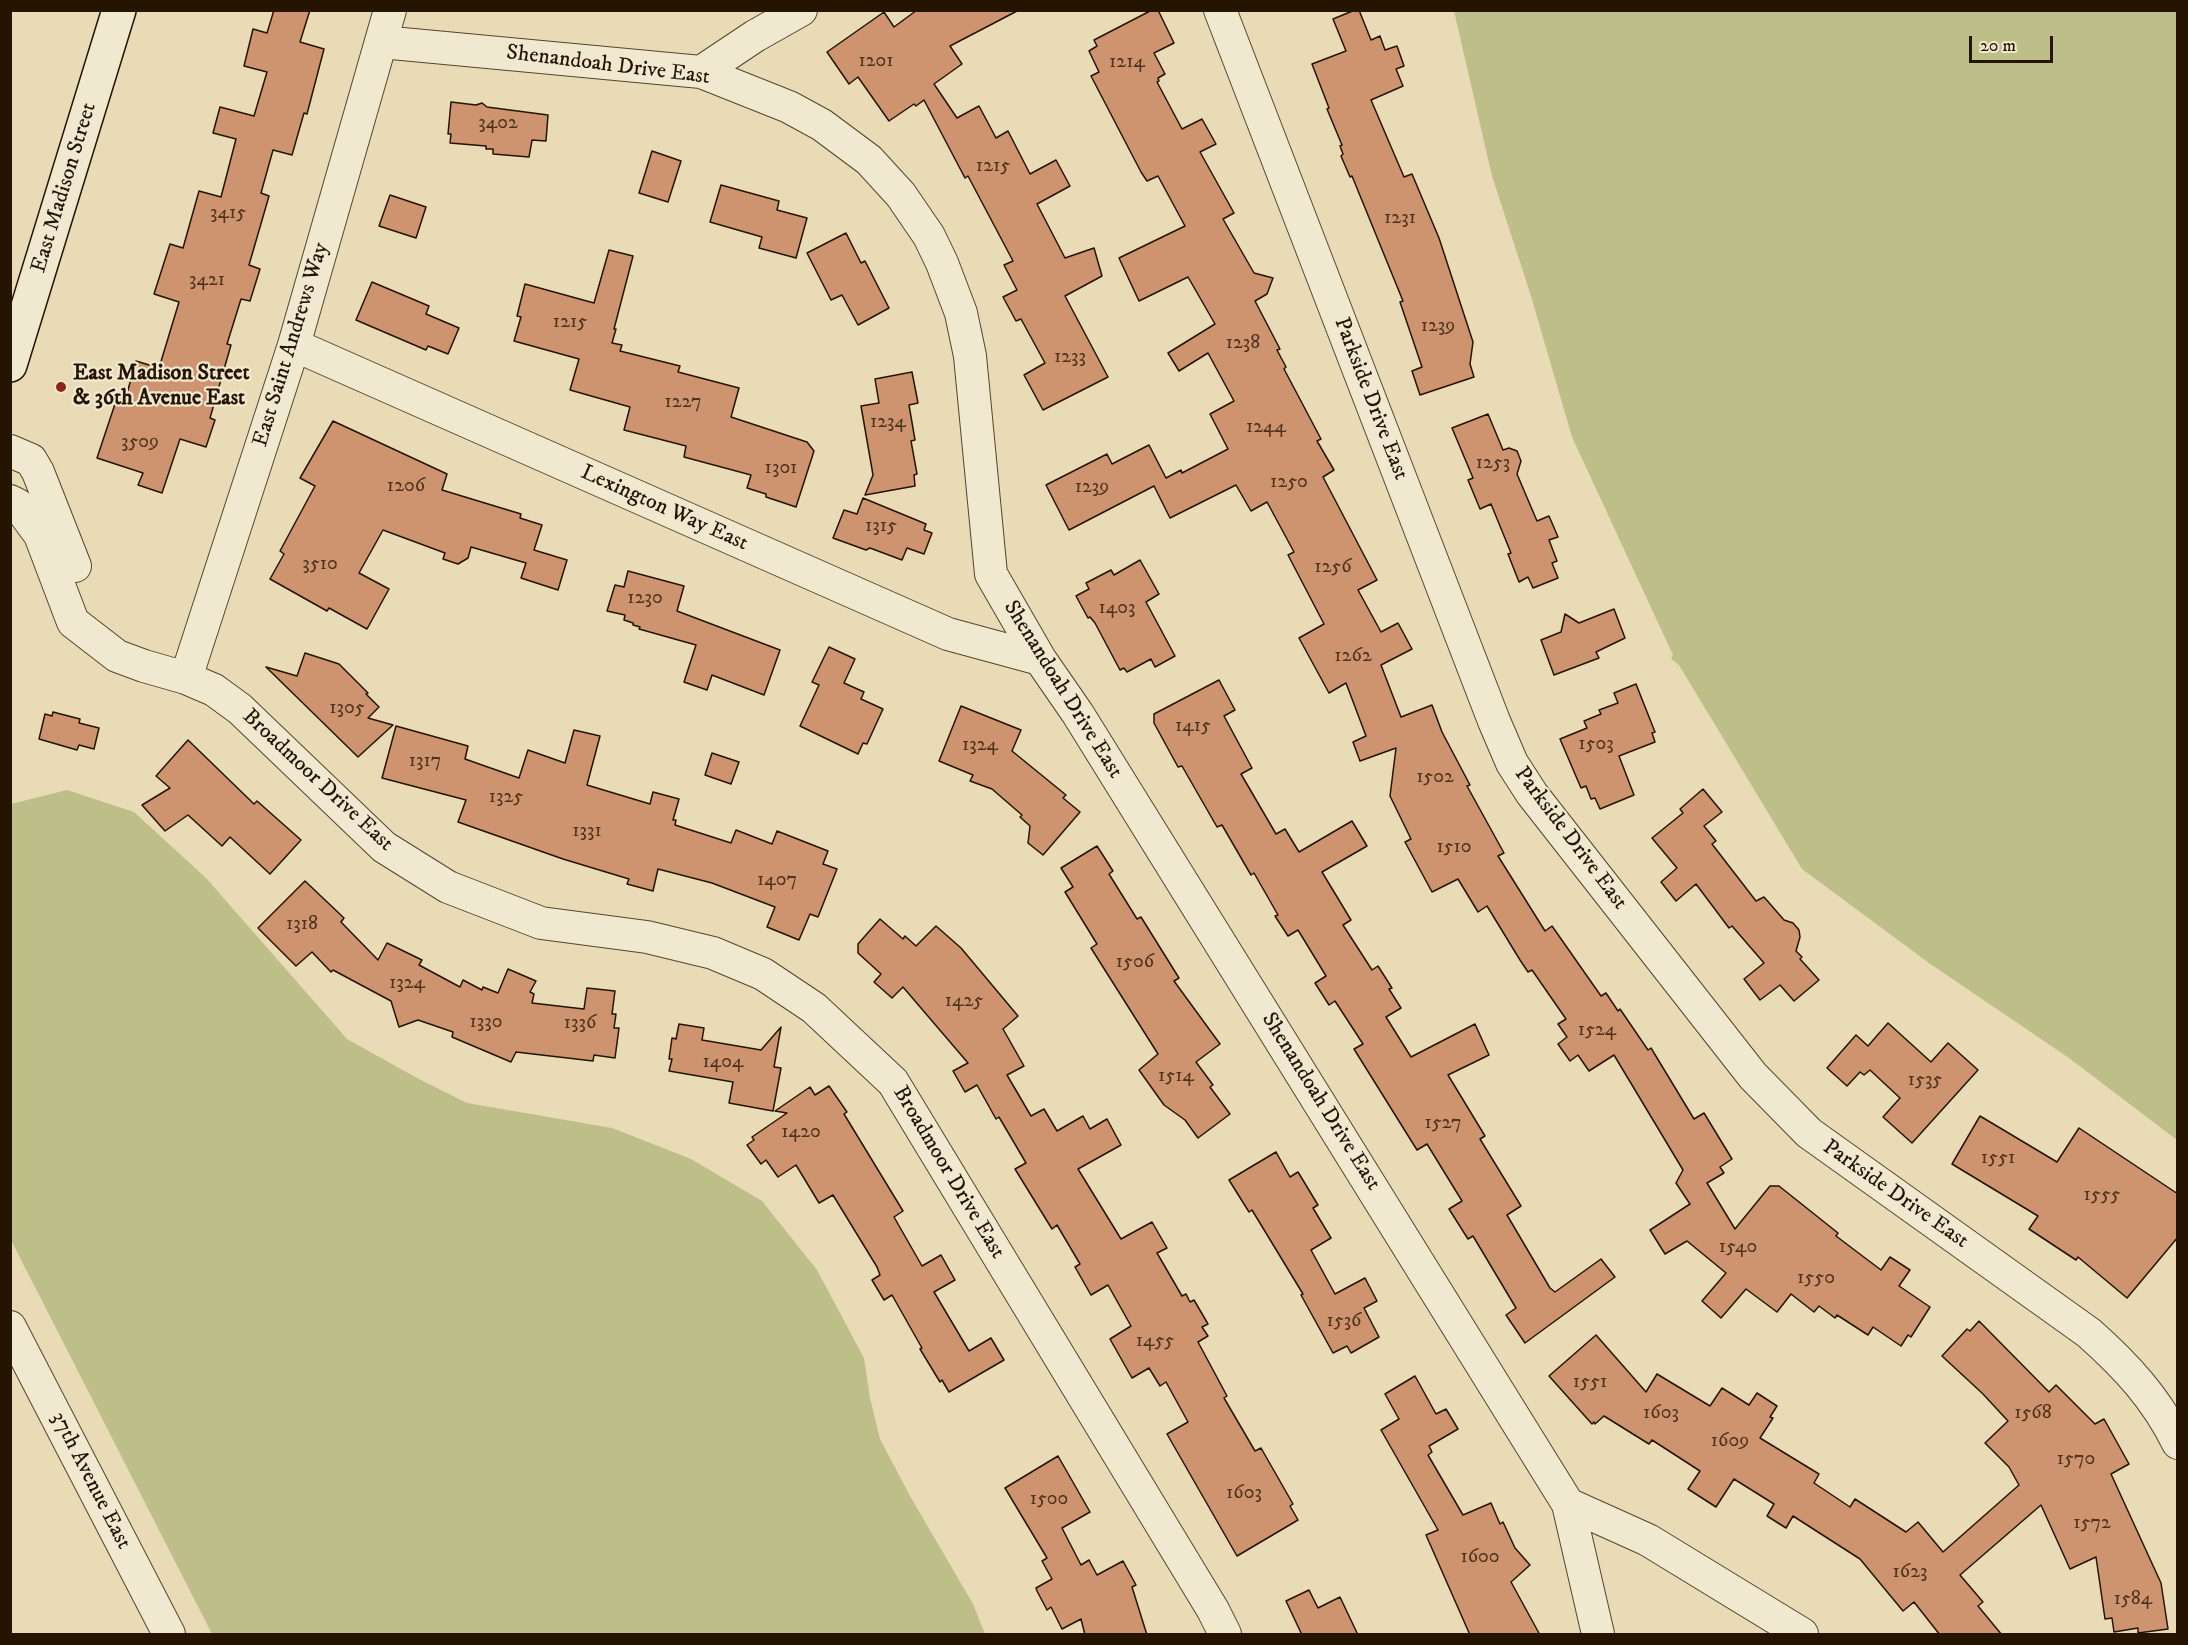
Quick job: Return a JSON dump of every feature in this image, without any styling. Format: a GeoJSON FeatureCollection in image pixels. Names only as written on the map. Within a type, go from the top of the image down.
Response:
{"type":"FeatureCollection","features":[{"type":"Feature","properties":{"kind":"main road","name":"East Madison Street"},"geometry":{"type":"LineString","coordinates":[[11,360],[119,10]]}},
{"type":"Feature","properties":{"kind":"street","name":"East Saint Andrews Way"},"geometry":{"type":"LineString","coordinates":[[186,678],[294,345],[390,10]]}},
{"type":"Feature","properties":{"kind":"street"},"geometry":{"type":"LineString","coordinates":[[701,72],[755,36],[801,10]]}},
{"type":"Feature","properties":{"kind":"street","name":"Parkside Drive East"},"geometry":{"type":"LineString","coordinates":[[1220,10],[1494,721],[1512,763],[1532,794],[1753,1077],[1809,1133],[2089,1333],[2126,1366],[2166,1419],[2178,1443]]}},
{"type":"Feature","properties":{"kind":"street","name":"Shenandoah Drive East"},"geometry":{"type":"LineString","coordinates":[[381,42],[701,72],[789,107],[822,125],[850,145],[885,176],[901,195],[929,236],[961,313],[970,356],[990,574],[1040,659],[1078,714],[1568,1504],[1599,1635]]}},
{"type":"Feature","properties":{"kind":"street","name":"Lexington Way East"},"geometry":{"type":"LineString","coordinates":[[294,345],[948,634],[1040,659]]}},
{"type":"Feature","properties":{"kind":"street"},"geometry":{"type":"LineString","coordinates":[[10,451],[31,460],[38,472],[91,613],[95,639]]}},
{"type":"Feature","properties":{"kind":"street","name":"Broadmoor Drive East"},"geometry":{"type":"LineString","coordinates":[[10,501],[18,505],[40,536],[73,622],[117,656],[186,678],[214,690],[240,709],[384,847],[448,887],[541,923],[647,937],[713,953],[763,974],[814,1008],[893,1082],[1207,1600],[1225,1635]]}},
{"type":"Feature","properties":{"kind":"street","name":"37th Avenue East"},"geometry":{"type":"LineString","coordinates":[[10,1327],[169,1635]]}},
{"type":"Feature","properties":{"kind":"street"},"geometry":{"type":"LineString","coordinates":[[1568,1504],[1648,1540],[1802,1635]]}},
{"type":"Feature","properties":{"kind":"green space"},"geometry":{"type":"Polygon","coordinates":[[[1454,11],[2177,11],[2177,1140],[2069,1058],[1929,963],[1802,869],[1679,665],[1671,659],[1673,655],[1572,437],[1531,296],[1492,176],[1454,11]]]}},
{"type":"Feature","properties":{"kind":"green space"},"geometry":{"type":"Polygon","coordinates":[[[67,790],[134,812],[206,878],[347,1039],[467,1103],[612,1128],[691,1159],[762,1201],[817,1270],[864,1358],[870,1398],[880,1439],[910,1496],[973,1604],[985,1634],[212,1634],[11,1240],[11,804],[67,790]]]}},
{"type":"Feature","properties":{"kind":"building"},"geometry":{"type":"Polygon","coordinates":[[[274,10],[310,10],[300,42],[324,49],[307,114],[304,113],[292,155],[273,150],[261,193],[269,196],[249,265],[260,269],[250,301],[241,299],[227,344],[231,345],[210,418],[215,420],[206,447],[180,439],[162,493],[138,485],[143,473],[97,458],[118,395],[126,397],[136,361],[159,368],[179,302],[154,294],[170,244],[183,248],[199,191],[221,197],[236,139],[213,133],[220,107],[254,116],[267,72],[244,66],[253,29],[267,33],[274,10]]]}},
{"type":"Feature","properties":{"kind":"building"},"geometry":{"type":"Polygon","coordinates":[[[917,10],[1019,10],[950,46],[962,64],[934,84],[957,118],[979,106],[996,138],[1008,131],[1030,174],[1056,160],[1070,186],[1037,204],[1065,258],[1094,248],[1102,276],[1065,296],[1108,377],[1043,410],[1024,375],[1045,363],[1021,319],[1016,321],[1003,297],[1017,290],[1004,265],[1013,261],[968,176],[965,178],[924,100],[889,121],[858,77],[849,84],[827,52],[884,12],[894,27],[917,10]]]}},
{"type":"Feature","properties":{"kind":"building"},"geometry":{"type":"Polygon","coordinates":[[[1152,10],[1158,10],[1174,43],[1154,53],[1165,74],[1158,78],[1157,82],[1182,129],[1202,119],[1216,144],[1200,152],[1234,213],[1223,219],[1254,273],[1273,278],[1267,294],[1255,301],[1280,349],[1277,350],[1286,367],[1284,369],[1321,439],[1317,441],[1334,470],[1323,477],[1377,580],[1358,590],[1381,632],[1398,623],[1412,649],[1381,665],[1401,717],[1432,705],[1442,732],[1470,785],[1467,786],[1504,853],[1498,856],[1545,931],[1552,926],[1601,996],[1606,993],[1648,1050],[1651,1048],[1694,1119],[1704,1113],[1732,1159],[1720,1167],[1724,1173],[1707,1183],[1735,1229],[1770,1186],[1779,1186],[1838,1233],[1836,1236],[1881,1270],[1890,1257],[1910,1270],[1899,1286],[1930,1307],[1911,1337],[1908,1335],[1901,1346],[1873,1327],[1868,1335],[1837,1315],[1835,1318],[1819,1306],[1814,1312],[1791,1294],[1777,1312],[1746,1289],[1721,1318],[1702,1301],[1726,1273],[1687,1241],[1665,1254],[1650,1230],[1690,1204],[1676,1183],[1683,1170],[1614,1055],[1589,1071],[1578,1055],[1570,1061],[1558,1044],[1567,1037],[1558,1024],[1566,1019],[1532,970],[1528,972],[1487,906],[1478,912],[1458,879],[1432,892],[1405,842],[1411,839],[1390,796],[1396,748],[1360,761],[1353,742],[1366,736],[1346,683],[1329,693],[1299,638],[1324,624],[1288,555],[1294,552],[1267,502],[1251,511],[1236,485],[1170,518],[1154,486],[1069,530],[1046,485],[1107,454],[1112,464],[1149,445],[1166,478],[1181,470],[1182,473],[1228,449],[1210,414],[1234,401],[1208,353],[1179,371],[1168,353],[1215,324],[1188,277],[1139,301],[1119,258],[1185,226],[1158,176],[1147,181],[1141,172],[1091,76],[1099,72],[1089,51],[1097,46],[1094,40],[1152,10]]]}},
{"type":"Feature","properties":{"kind":"building"},"geometry":{"type":"Polygon","coordinates":[[[1359,10],[1371,40],[1380,36],[1385,50],[1397,46],[1404,66],[1396,69],[1403,86],[1371,100],[1404,177],[1412,174],[1439,238],[1473,342],[1470,364],[1474,377],[1420,395],[1412,371],[1422,367],[1400,302],[1403,301],[1352,176],[1350,177],[1341,156],[1343,154],[1340,146],[1342,145],[1312,64],[1346,51],[1333,19],[1359,10]]]}},
{"type":"Feature","properties":{"kind":"building"},"geometry":{"type":"Polygon","coordinates":[[[451,102],[476,105],[482,103],[487,107],[548,115],[546,141],[532,140],[529,157],[493,154],[493,149],[486,149],[486,146],[450,143],[451,134],[448,134],[451,102]]]}},
{"type":"Feature","properties":{"kind":"building"},"geometry":{"type":"Polygon","coordinates":[[[652,151],[681,161],[668,202],[639,193],[652,151]]]}},
{"type":"Feature","properties":{"kind":"building"},"geometry":{"type":"Polygon","coordinates":[[[721,185],[779,201],[777,210],[807,218],[796,258],[759,248],[762,237],[710,222],[721,185]]]}},
{"type":"Feature","properties":{"kind":"building"},"geometry":{"type":"Polygon","coordinates":[[[390,195],[426,207],[416,238],[379,226],[390,195]]]}},
{"type":"Feature","properties":{"kind":"building"},"geometry":{"type":"Polygon","coordinates":[[[846,233],[861,263],[865,261],[889,308],[858,325],[842,295],[831,300],[807,253],[846,233]]]}},
{"type":"Feature","properties":{"kind":"building"},"geometry":{"type":"Polygon","coordinates":[[[609,250],[633,256],[612,343],[622,345],[620,351],[680,366],[678,372],[739,388],[731,417],[807,442],[814,451],[796,507],[747,488],[751,475],[684,457],[686,446],[624,430],[630,407],[570,390],[579,359],[514,341],[521,317],[517,316],[525,284],[594,303],[609,250]]]}},
{"type":"Feature","properties":{"kind":"building"},"geometry":{"type":"Polygon","coordinates":[[[372,282],[429,306],[426,314],[459,328],[448,354],[428,346],[426,350],[356,320],[372,282]]]}},
{"type":"Feature","properties":{"kind":"building"},"geometry":{"type":"Polygon","coordinates":[[[912,372],[918,403],[909,405],[915,440],[911,441],[917,474],[914,475],[915,486],[865,495],[873,475],[861,406],[879,403],[875,379],[912,372]]]}},
{"type":"Feature","properties":{"kind":"building"},"geometry":{"type":"Polygon","coordinates":[[[1488,414],[1503,450],[1509,448],[1517,451],[1521,461],[1517,474],[1537,521],[1549,516],[1558,537],[1549,540],[1557,561],[1552,563],[1558,578],[1533,588],[1528,577],[1519,582],[1508,554],[1511,553],[1491,504],[1480,509],[1468,480],[1473,478],[1452,428],[1488,414]]]}},
{"type":"Feature","properties":{"kind":"building"},"geometry":{"type":"Polygon","coordinates":[[[333,421],[447,474],[442,490],[521,514],[520,518],[542,525],[534,550],[567,560],[558,590],[521,578],[526,563],[471,547],[468,558],[458,564],[443,559],[445,553],[383,530],[359,573],[389,589],[367,629],[329,608],[327,611],[270,579],[284,554],[280,551],[315,486],[300,478],[333,421]]]}},
{"type":"Feature","properties":{"kind":"building"},"geometry":{"type":"Polygon","coordinates":[[[863,498],[926,524],[924,530],[932,533],[924,554],[907,548],[902,560],[833,538],[844,510],[857,514],[863,498]]]}},
{"type":"Feature","properties":{"kind":"building"},"geometry":{"type":"Polygon","coordinates":[[[1140,560],[1159,594],[1146,602],[1175,656],[1155,667],[1151,659],[1127,672],[1124,668],[1120,670],[1095,623],[1090,617],[1088,618],[1076,596],[1089,589],[1086,583],[1111,570],[1114,575],[1140,560]]]}},
{"type":"Feature","properties":{"kind":"building"},"geometry":{"type":"Polygon","coordinates":[[[628,571],[684,586],[677,611],[780,650],[764,695],[712,675],[707,690],[684,682],[696,645],[639,629],[640,627],[624,620],[625,615],[607,611],[615,585],[624,587],[628,571]]]}},
{"type":"Feature","properties":{"kind":"building"},"geometry":{"type":"Polygon","coordinates":[[[1614,609],[1625,638],[1596,652],[1599,658],[1554,675],[1541,640],[1561,632],[1565,614],[1579,623],[1614,609]]]}},
{"type":"Feature","properties":{"kind":"building"},"geometry":{"type":"Polygon","coordinates":[[[829,647],[855,659],[844,683],[864,692],[861,699],[883,709],[867,744],[863,743],[858,754],[800,726],[819,685],[812,682],[829,647]]]}},
{"type":"Feature","properties":{"kind":"building"},"geometry":{"type":"Polygon","coordinates":[[[305,653],[339,664],[379,707],[368,718],[393,725],[358,757],[266,667],[297,676],[305,653]]]}},
{"type":"Feature","properties":{"kind":"building"},"geometry":{"type":"Polygon","coordinates":[[[1219,680],[1235,710],[1224,716],[1252,768],[1241,774],[1276,834],[1285,829],[1299,852],[1352,821],[1367,846],[1322,872],[1351,920],[1343,925],[1372,970],[1378,966],[1392,988],[1389,989],[1401,1008],[1386,1017],[1411,1057],[1475,1024],[1489,1055],[1448,1075],[1485,1136],[1480,1139],[1521,1206],[1507,1215],[1550,1288],[1555,1292],[1601,1259],[1615,1277],[1525,1343],[1506,1315],[1516,1308],[1473,1236],[1468,1239],[1449,1209],[1462,1201],[1427,1144],[1417,1150],[1354,1049],[1363,1044],[1335,1001],[1329,1005],[1315,983],[1326,976],[1298,930],[1288,936],[1275,916],[1278,915],[1254,873],[1251,875],[1222,825],[1217,827],[1182,766],[1178,767],[1154,723],[1154,714],[1219,680]]]}},
{"type":"Feature","properties":{"kind":"building"},"geometry":{"type":"Polygon","coordinates":[[[1636,684],[1655,732],[1652,733],[1655,742],[1619,756],[1634,795],[1600,809],[1595,798],[1591,799],[1586,786],[1581,788],[1560,739],[1587,728],[1584,721],[1601,714],[1599,710],[1618,703],[1614,693],[1636,684]]]}},
{"type":"Feature","properties":{"kind":"building"},"geometry":{"type":"Polygon","coordinates":[[[961,706],[1021,730],[1012,751],[1066,795],[1063,798],[1080,812],[1043,855],[1028,843],[1030,826],[1020,817],[1022,815],[992,789],[970,781],[973,775],[939,761],[961,706]]]}},
{"type":"Feature","properties":{"kind":"building"},"geometry":{"type":"Polygon","coordinates":[[[53,712],[80,719],[79,723],[99,728],[94,749],[79,745],[77,750],[39,739],[45,714],[52,716],[53,712]]]}},
{"type":"Feature","properties":{"kind":"building"},"geometry":{"type":"Polygon","coordinates":[[[396,726],[468,746],[465,759],[519,778],[528,750],[565,763],[574,730],[600,736],[587,785],[650,804],[653,792],[679,799],[673,820],[676,820],[675,825],[731,843],[736,830],[772,844],[777,831],[828,851],[823,864],[837,869],[818,917],[810,914],[799,940],[767,927],[775,907],[712,883],[658,869],[653,891],[627,884],[629,879],[563,859],[458,822],[466,800],[382,778],[396,726]]]}},
{"type":"Feature","properties":{"kind":"building"},"geometry":{"type":"Polygon","coordinates":[[[188,740],[254,804],[257,801],[301,840],[270,874],[230,837],[222,846],[188,815],[165,831],[142,805],[170,788],[156,776],[188,740]]]}},
{"type":"Feature","properties":{"kind":"building"},"geometry":{"type":"Polygon","coordinates":[[[712,753],[739,762],[731,784],[705,775],[712,753]]]}},
{"type":"Feature","properties":{"kind":"building"},"geometry":{"type":"Polygon","coordinates":[[[1703,789],[1722,812],[1704,826],[1716,841],[1712,844],[1756,901],[1764,897],[1784,920],[1793,923],[1799,930],[1800,937],[1796,951],[1802,957],[1800,959],[1819,980],[1794,1001],[1780,985],[1760,1000],[1744,979],[1764,963],[1732,926],[1729,928],[1696,884],[1676,901],[1661,882],[1677,868],[1652,838],[1683,813],[1680,809],[1703,789]]]}},
{"type":"Feature","properties":{"kind":"building"},"geometry":{"type":"Polygon","coordinates":[[[1097,846],[1113,871],[1109,874],[1137,919],[1141,917],[1179,978],[1174,981],[1220,1044],[1196,1062],[1213,1085],[1210,1087],[1230,1114],[1198,1138],[1185,1120],[1164,1105],[1139,1070],[1158,1054],[1091,948],[1097,944],[1065,892],[1073,887],[1061,868],[1097,846]]]}},
{"type":"Feature","properties":{"kind":"building"},"geometry":{"type":"Polygon","coordinates":[[[305,881],[344,918],[341,922],[378,960],[387,943],[422,960],[419,965],[460,987],[463,980],[482,990],[483,987],[498,993],[508,969],[536,981],[530,992],[534,994],[532,1003],[584,1009],[587,988],[615,991],[612,1014],[616,1014],[614,1028],[619,1028],[615,1058],[594,1055],[593,1061],[516,1052],[511,1062],[452,1037],[453,1032],[418,1020],[399,1027],[391,1001],[333,970],[331,972],[312,952],[296,966],[258,928],[305,881]]]}},
{"type":"Feature","properties":{"kind":"building"},"geometry":{"type":"Polygon","coordinates":[[[880,919],[903,939],[905,936],[916,946],[936,926],[961,948],[1018,1016],[1003,1029],[1024,1066],[1007,1075],[1031,1116],[1044,1109],[1057,1131],[1083,1116],[1090,1129],[1107,1119],[1121,1145],[1078,1169],[1121,1239],[1152,1222],[1167,1248],[1157,1253],[1182,1296],[1186,1294],[1190,1302],[1194,1300],[1208,1324],[1202,1327],[1208,1336],[1198,1342],[1227,1396],[1224,1398],[1255,1451],[1261,1448],[1293,1504],[1290,1506],[1298,1520],[1237,1556],[1167,1434],[1188,1422],[1166,1382],[1160,1386],[1149,1368],[1132,1378],[1110,1339],[1131,1326],[1108,1285],[1091,1295],[1075,1267],[1080,1264],[1057,1225],[1052,1229],[1015,1169],[1026,1163],[999,1117],[996,1119],[977,1085],[965,1092],[953,1071],[968,1063],[903,987],[892,998],[874,982],[881,974],[858,953],[858,944],[880,919]]]}},
{"type":"Feature","properties":{"kind":"building"},"geometry":{"type":"Polygon","coordinates":[[[1888,1023],[1931,1062],[1948,1043],[1978,1070],[1912,1143],[1883,1117],[1900,1098],[1870,1070],[1864,1075],[1860,1072],[1847,1086],[1827,1068],[1856,1035],[1868,1046],[1888,1023]]]}},
{"type":"Feature","properties":{"kind":"building"},"geometry":{"type":"Polygon","coordinates":[[[679,1024],[704,1028],[702,1040],[761,1050],[781,1027],[774,1067],[781,1068],[773,1111],[729,1103],[733,1082],[669,1071],[672,1059],[669,1059],[672,1038],[676,1039],[679,1024]]]}},
{"type":"Feature","properties":{"kind":"building"},"geometry":{"type":"Polygon","coordinates":[[[829,1086],[847,1112],[844,1114],[903,1211],[894,1217],[922,1266],[941,1255],[955,1280],[934,1292],[969,1351],[991,1338],[1004,1360],[949,1392],[942,1380],[940,1382],[920,1349],[922,1348],[892,1295],[884,1300],[872,1280],[880,1275],[877,1267],[833,1195],[819,1203],[796,1165],[778,1177],[766,1160],[761,1164],[747,1145],[754,1140],[752,1137],[787,1113],[775,1111],[810,1087],[815,1095],[829,1086]]]}},
{"type":"Feature","properties":{"kind":"building"},"geometry":{"type":"Polygon","coordinates":[[[1980,1116],[2057,1162],[2079,1128],[2178,1194],[2178,1237],[2127,1298],[2078,1257],[2076,1260],[2029,1229],[2038,1216],[1952,1164],[1980,1116]]]}},
{"type":"Feature","properties":{"kind":"building"},"geometry":{"type":"Polygon","coordinates":[[[1276,1152],[1290,1177],[1298,1172],[1318,1205],[1313,1208],[1331,1238],[1311,1250],[1335,1294],[1365,1278],[1377,1301],[1364,1308],[1379,1337],[1351,1353],[1347,1346],[1333,1353],[1301,1295],[1303,1294],[1252,1210],[1249,1212],[1229,1180],[1276,1152]]]}},
{"type":"Feature","properties":{"kind":"building"},"geometry":{"type":"Polygon","coordinates":[[[1979,1321],[2049,1392],[2056,1385],[2095,1424],[2104,1419],[2129,1464],[2111,1474],[2161,1583],[2168,1629],[2138,1633],[2138,1628],[2114,1632],[2112,1618],[2105,1619],[2096,1557],[2070,1569],[2041,1505],[1960,1575],[1983,1602],[1978,1606],[2002,1635],[1940,1635],[1914,1602],[1903,1611],[1860,1559],[1793,1516],[1786,1528],[1767,1516],[1774,1504],[1734,1479],[1716,1507],[1688,1489],[1700,1471],[1652,1440],[1649,1444],[1604,1416],[1592,1424],[1549,1376],[1596,1335],[1646,1392],[1657,1374],[1710,1406],[1722,1388],[1749,1405],[1757,1393],[1777,1406],[1770,1417],[1773,1418],[1760,1438],[1819,1474],[1814,1483],[1850,1507],[1855,1499],[1906,1532],[1918,1522],[1943,1552],[2019,1485],[2009,1467],[1985,1443],[2008,1421],[1942,1356],[1967,1329],[1970,1331],[1979,1321]]]}},
{"type":"Feature","properties":{"kind":"building"},"geometry":{"type":"Polygon","coordinates":[[[1415,1376],[1436,1414],[1446,1409],[1458,1429],[1429,1446],[1432,1452],[1428,1455],[1463,1515],[1491,1503],[1500,1524],[1503,1522],[1515,1548],[1530,1565],[1511,1582],[1540,1635],[1470,1635],[1426,1535],[1438,1530],[1381,1430],[1399,1419],[1385,1394],[1415,1376]]]}},
{"type":"Feature","properties":{"kind":"building"},"geometry":{"type":"Polygon","coordinates":[[[1058,1456],[1090,1512],[1062,1528],[1081,1565],[1089,1560],[1097,1575],[1123,1561],[1136,1585],[1132,1587],[1147,1635],[1085,1635],[1081,1619],[1062,1629],[1051,1607],[1047,1610],[1037,1591],[1036,1588],[1052,1579],[1042,1561],[1047,1558],[1005,1488],[1058,1456]]]}},
{"type":"Feature","properties":{"kind":"building"},"geometry":{"type":"Polygon","coordinates":[[[1309,1590],[1318,1608],[1340,1597],[1358,1635],[1302,1635],[1286,1601],[1309,1590]]]}},
{"type":"Feature","properties":{"kind":"place","name":"East Madison Street & 36th Avenue East"},"geometry":{"type":"Point","coordinates":[61,387]}}]}
